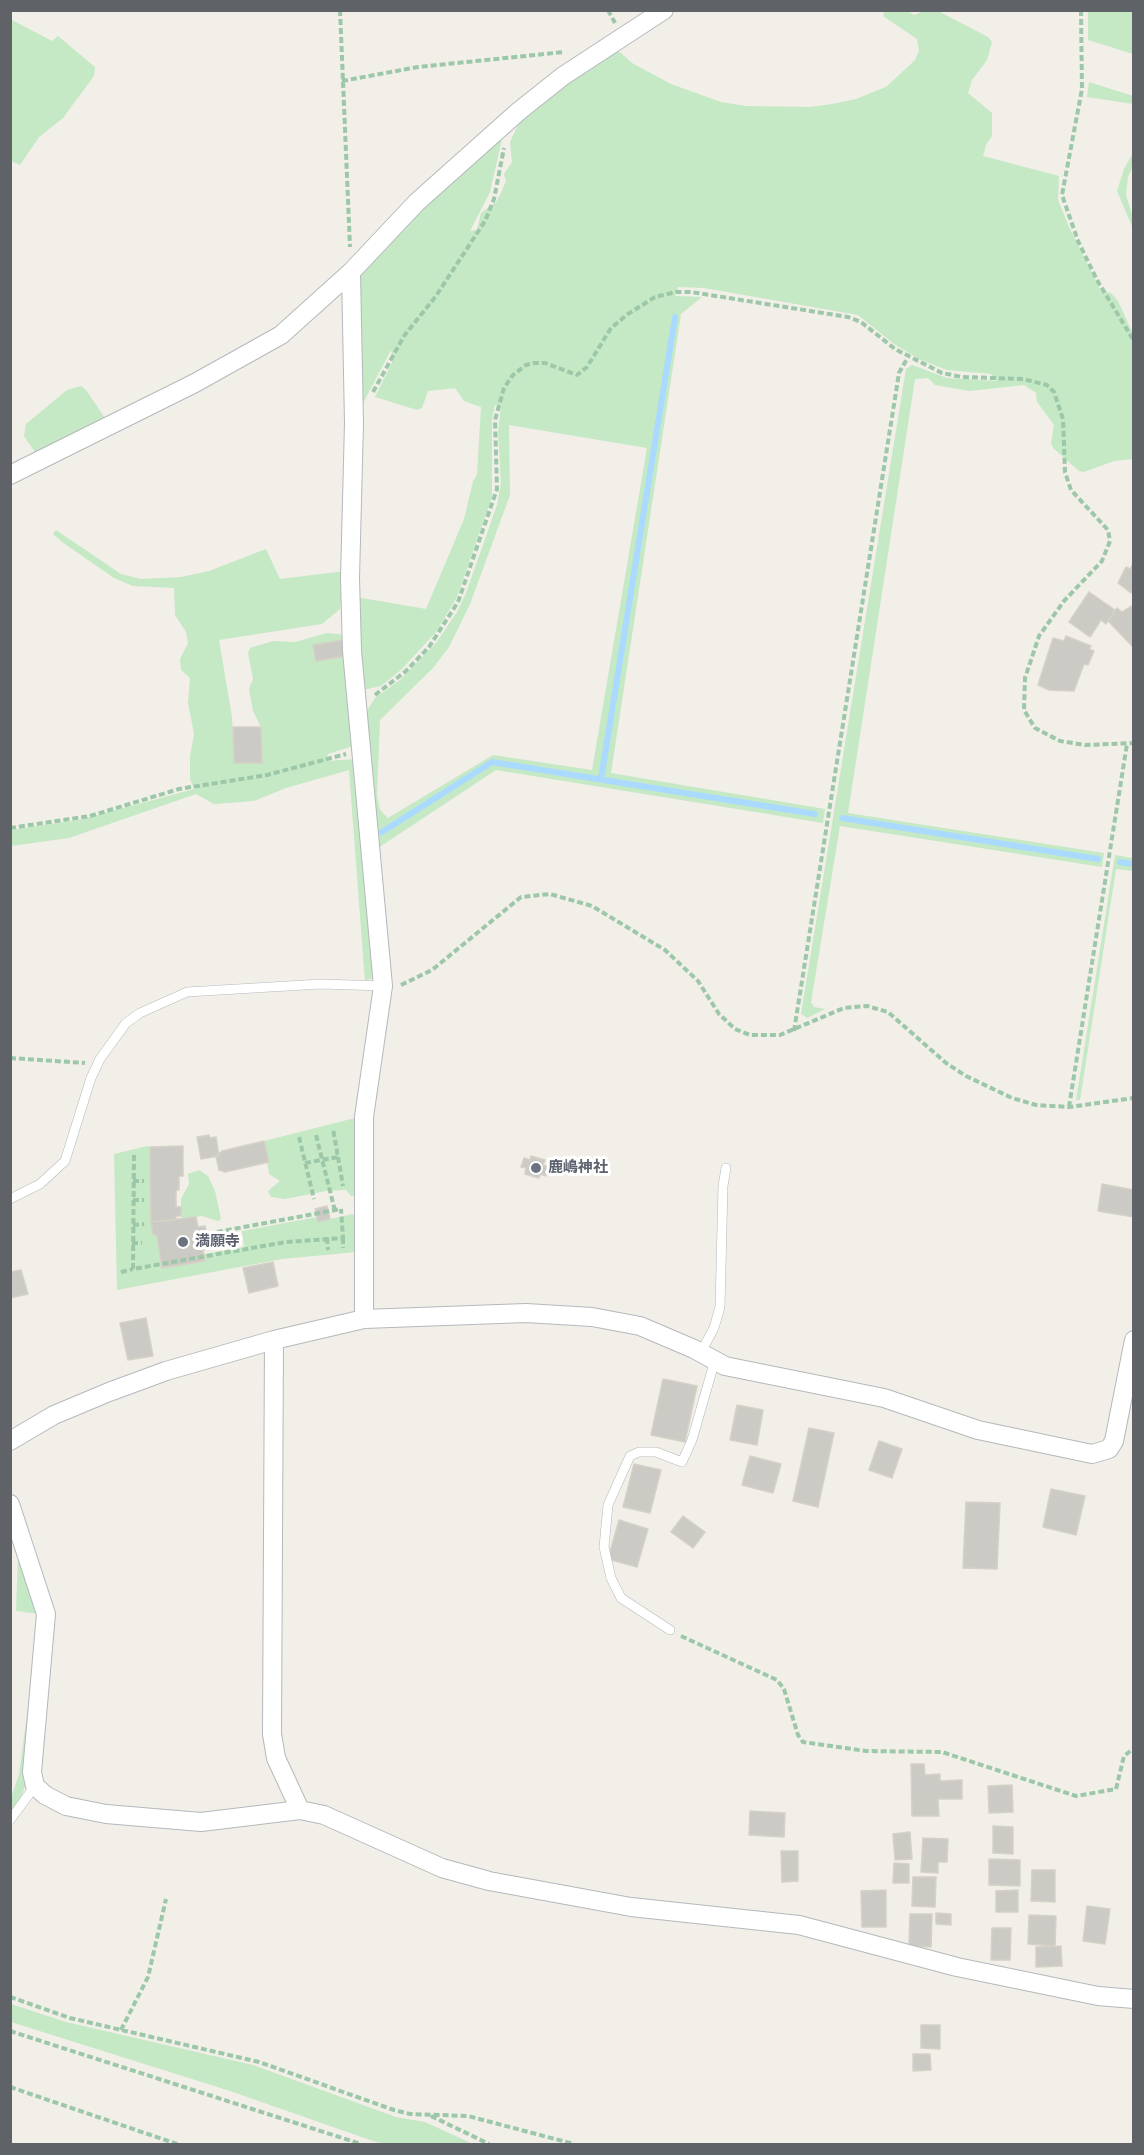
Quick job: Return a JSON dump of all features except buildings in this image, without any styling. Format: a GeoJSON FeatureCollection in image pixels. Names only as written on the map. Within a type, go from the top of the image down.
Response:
{"type":"FeatureCollection","features":[{"type":"Feature","properties":{"kind":"street"},"geometry":{"type":"LineString","coordinates":[[10,475],[195,383],[281,335],[351,272],[417,202],[511,118],[597,53],[664,10]]}},
{"type":"Feature","properties":{"kind":"street"},"geometry":{"type":"LineString","coordinates":[[351,272],[354,423],[350,578],[352,651],[383,986],[364,1117],[364,1319]]}},
{"type":"Feature","properties":{"kind":"street"},"geometry":{"type":"LineString","coordinates":[[10,1441],[54,1415],[109,1392],[166,1371],[274,1340],[364,1319],[526,1313],[592,1317],[640,1326],[726,1366],[884,1398],[978,1430],[1092,1454],[1109,1449],[1114,1441],[1134,1340]]}},
{"type":"Feature","properties":{"kind":"street"},"geometry":{"type":"LineString","coordinates":[[274,1340],[272,1734],[276,1758],[300,1810]]}},
{"type":"Feature","properties":{"kind":"street"},"geometry":{"type":"LineString","coordinates":[[10,1504],[46,1614],[32,1772],[35,1786],[45,1796],[66,1806],[106,1814],[201,1822],[300,1810],[324,1815],[442,1868],[489,1881],[631,1907],[799,1925],[957,1967],[1098,1996],[1134,1998]]}},
{"type":"Feature","properties":{"kind":"lane"},"geometry":{"type":"LineString","coordinates":[[10,1199],[40,1184],[65,1161],[98,1064],[126,1023],[164,1001],[187,992],[321,984],[383,986]]}},
{"type":"Feature","properties":{"kind":"lane"},"geometry":{"type":"LineString","coordinates":[[670,1630],[621,1598],[611,1578],[604,1547],[608,1505],[630,1456],[639,1452],[656,1452],[682,1462],[692,1440],[720,1307],[723,1186],[726,1168]]}},
{"type":"Feature","properties":{"kind":"lane"},"geometry":{"type":"LineString","coordinates":[[10,1820],[35,1786]]}},
{"type":"Feature","properties":{"kind":"path"},"geometry":{"type":"LineString","coordinates":[[340,10],[351,272]]}},
{"type":"Feature","properties":{"kind":"path"},"geometry":{"type":"LineString","coordinates":[[1081,10],[1082,89],[1062,195],[1078,241],[1097,280],[1134,341]]}},
{"type":"Feature","properties":{"kind":"path"},"geometry":{"type":"LineString","coordinates":[[342,81],[477,61],[573,52],[597,53]]}},
{"type":"Feature","properties":{"kind":"path"},"geometry":{"type":"LineString","coordinates":[[370,399],[404,336],[436,296],[485,220],[494,199],[511,118]]}},
{"type":"Feature","properties":{"kind":"path"},"geometry":{"type":"LineString","coordinates":[[357,702],[374,695],[405,671],[429,647],[458,602],[497,489],[494,439],[498,402],[504,388],[526,365],[545,363],[577,375],[587,367],[611,328],[655,297],[675,292],[711,295],[848,317],[861,322],[908,357],[942,373],[962,377],[1023,379],[1047,386],[1054,392],[1062,412],[1065,472],[1071,490],[1108,530],[1110,541],[1109,550],[1102,561],[1064,601],[1039,636],[1027,667],[1024,710],[1035,728],[1060,741],[1085,745],[1134,743]]}},
{"type":"Feature","properties":{"kind":"path"},"geometry":{"type":"LineString","coordinates":[[794,1031],[899,373],[908,357]]}},
{"type":"Feature","properties":{"kind":"path"},"geometry":{"type":"LineString","coordinates":[[1070,1107],[1126,744]]}},
{"type":"Feature","properties":{"kind":"path"},"geometry":{"type":"LineString","coordinates":[[10,828],[90,816],[179,789],[267,775],[361,750]]}},
{"type":"Feature","properties":{"kind":"path"},"geometry":{"type":"LineString","coordinates":[[383,986],[402,985],[423,976],[521,897],[550,894],[592,906],[665,950],[698,981],[719,1014],[735,1029],[750,1035],[766,1036],[794,1031],[844,1008],[854,1006],[878,1008],[966,1076],[1028,1103],[1070,1107],[1134,1098]]}},
{"type":"Feature","properties":{"kind":"path"},"geometry":{"type":"LineString","coordinates":[[10,1058],[98,1064]]}},
{"type":"Feature","properties":{"kind":"path"},"geometry":{"type":"LineString","coordinates":[[333,1129],[343,1186]]}},
{"type":"Feature","properties":{"kind":"path"},"geometry":{"type":"LineString","coordinates":[[316,1135],[335,1211]]}},
{"type":"Feature","properties":{"kind":"path"},"geometry":{"type":"LineString","coordinates":[[298,1137],[314,1199]]}},
{"type":"Feature","properties":{"kind":"path"},"geometry":{"type":"LineString","coordinates":[[133,1269],[134,1155]]}},
{"type":"Feature","properties":{"kind":"path"},"geometry":{"type":"LineString","coordinates":[[305,1163],[322,1158],[338,1157]]}},
{"type":"Feature","properties":{"kind":"path"},"geometry":{"type":"LineString","coordinates":[[133,1181],[144,1181]]}},
{"type":"Feature","properties":{"kind":"path"},"geometry":{"type":"LineString","coordinates":[[133,1200],[144,1200]]}},
{"type":"Feature","properties":{"kind":"path"},"geometry":{"type":"LineString","coordinates":[[217,1232],[363,1205]]}},
{"type":"Feature","properties":{"kind":"path"},"geometry":{"type":"LineString","coordinates":[[341,1209],[343,1248]]}},
{"type":"Feature","properties":{"kind":"path"},"geometry":{"type":"LineString","coordinates":[[133,1225],[144,1224]]}},
{"type":"Feature","properties":{"kind":"path"},"geometry":{"type":"LineString","coordinates":[[327,1238],[328,1250]]}},
{"type":"Feature","properties":{"kind":"path"},"geometry":{"type":"LineString","coordinates":[[121,1272],[286,1242],[343,1238]]}},
{"type":"Feature","properties":{"kind":"path"},"geometry":{"type":"LineString","coordinates":[[132,1243],[142,1243]]}},
{"type":"Feature","properties":{"kind":"path"},"geometry":{"type":"LineString","coordinates":[[670,1630],[689,1641],[777,1680],[784,1689],[798,1735],[803,1742],[855,1750],[942,1752],[1076,1796],[1116,1789],[1124,1756],[1134,1748]]}},
{"type":"Feature","properties":{"kind":"path"},"geometry":{"type":"LineString","coordinates":[[121,2030],[148,1977],[166,1899]]}},
{"type":"Feature","properties":{"kind":"path"},"geometry":{"type":"LineString","coordinates":[[10,1997],[69,2018],[234,2055],[394,2110],[427,2115],[468,2116],[574,2145]]}},
{"type":"Feature","properties":{"kind":"path"},"geometry":{"type":"LineString","coordinates":[[10,2031],[361,2145]]}},
{"type":"Feature","properties":{"kind":"path"},"geometry":{"type":"LineString","coordinates":[[10,2087],[177,2145]]}},
{"type":"Feature","properties":{"kind":"path"},"geometry":{"type":"LineString","coordinates":[[427,2115],[489,2145]]}},
{"type":"Feature","properties":{"kind":"green space"},"geometry":{"type":"Polygon","coordinates":[[[884,11],[908,11],[914,15],[924,11],[938,11],[988,37],[992,42],[987,60],[972,80],[968,93],[992,113],[992,136],[983,156],[1059,176],[1058,200],[1069,227],[1101,291],[1111,293],[1118,301],[1133,334],[1133,459],[1114,461],[1084,472],[1079,471],[1053,448],[1051,443],[1054,425],[1037,402],[1036,393],[1024,385],[969,391],[935,385],[928,378],[915,379],[848,813],[1104,853],[1102,867],[840,826],[811,1002],[814,1007],[825,1009],[807,1018],[801,1014],[906,369],[912,365],[947,378],[997,381],[991,374],[947,370],[919,359],[894,344],[858,315],[704,288],[678,287],[675,296],[702,297],[681,314],[611,773],[825,809],[823,823],[496,770],[378,848],[365,714],[375,698],[400,680],[436,643],[457,612],[466,593],[497,505],[501,483],[498,432],[501,405],[495,405],[492,419],[492,497],[457,597],[436,632],[402,669],[381,686],[363,690],[356,597],[426,609],[464,519],[473,481],[477,475],[481,407],[464,401],[455,388],[428,391],[422,408],[417,410],[375,397],[393,360],[391,350],[360,409],[358,275],[406,221],[502,139],[490,192],[470,231],[477,230],[481,213],[496,202],[506,181],[504,174],[512,162],[510,142],[518,125],[535,108],[610,52],[620,52],[632,63],[671,84],[721,102],[746,106],[811,107],[856,99],[886,87],[915,60],[919,51],[917,39],[883,16],[884,11]],[[509,425],[510,495],[470,604],[449,647],[433,668],[380,720],[377,795],[380,810],[388,818],[493,755],[592,770],[647,448],[509,425]]]}},
{"type":"Feature","properties":{"kind":"green space"},"geometry":{"type":"Polygon","coordinates":[[[1088,11],[1133,11],[1133,54],[1088,40],[1088,11]]]}},
{"type":"Feature","properties":{"kind":"green space"},"geometry":{"type":"Polygon","coordinates":[[[12,20],[52,41],[58,36],[95,67],[94,76],[63,118],[39,137],[20,165],[11,161],[12,20]]]}},
{"type":"Feature","properties":{"kind":"green space"},"geometry":{"type":"Polygon","coordinates":[[[1089,82],[1133,96],[1133,104],[1087,97],[1089,82]]]}},
{"type":"Feature","properties":{"kind":"green space"},"geometry":{"type":"Polygon","coordinates":[[[1133,153],[1133,166],[1128,177],[1126,195],[1133,217],[1133,229],[1117,191],[1124,169],[1133,153]]]}},
{"type":"Feature","properties":{"kind":"green space"},"geometry":{"type":"Polygon","coordinates":[[[81,386],[107,421],[37,455],[24,436],[26,424],[67,390],[81,386]]]}},
{"type":"Feature","properties":{"kind":"green space"},"geometry":{"type":"Polygon","coordinates":[[[56,530],[121,574],[141,579],[181,577],[209,571],[266,549],[280,579],[345,571],[340,609],[322,624],[219,640],[232,717],[234,758],[236,759],[259,751],[262,745],[261,727],[253,711],[249,689],[253,679],[248,653],[250,648],[273,641],[295,642],[327,633],[346,635],[353,746],[328,754],[326,761],[357,759],[374,974],[371,979],[365,980],[349,770],[286,788],[254,801],[214,804],[196,794],[69,838],[11,846],[10,830],[79,820],[194,789],[190,779],[190,756],[194,734],[188,703],[190,678],[181,670],[180,659],[188,643],[186,632],[175,615],[174,588],[133,586],[114,578],[53,534],[56,530]],[[343,640],[313,645],[316,661],[346,656],[343,640]]]}},
{"type":"Feature","properties":{"kind":"green space"},"geometry":{"type":"Polygon","coordinates":[[[1115,855],[1133,858],[1133,871],[1116,869],[1080,1100],[1076,1100],[1115,855]]]}},
{"type":"Feature","properties":{"kind":"green space"},"geometry":{"type":"Polygon","coordinates":[[[359,1117],[356,1195],[351,1196],[346,1190],[326,1191],[285,1199],[271,1197],[268,1191],[280,1181],[269,1174],[264,1141],[359,1117]]]}},
{"type":"Feature","properties":{"kind":"green space"},"geometry":{"type":"Polygon","coordinates":[[[150,1147],[151,1222],[153,1235],[157,1235],[163,1268],[205,1261],[204,1254],[244,1247],[242,1231],[317,1217],[318,1222],[352,1214],[357,1216],[357,1252],[282,1259],[117,1290],[114,1154],[150,1147]]]}},
{"type":"Feature","properties":{"kind":"green space"},"geometry":{"type":"Polygon","coordinates":[[[199,1170],[208,1176],[215,1191],[221,1219],[218,1221],[202,1216],[183,1219],[181,1216],[181,1199],[189,1184],[188,1174],[199,1170]]]}},
{"type":"Feature","properties":{"kind":"green space"},"geometry":{"type":"Polygon","coordinates":[[[18,1555],[40,1614],[16,1611],[18,1555]]]}},
{"type":"Feature","properties":{"kind":"green space"},"geometry":{"type":"Polygon","coordinates":[[[33,1670],[26,1783],[11,1813],[11,1798],[19,1774],[33,1670]]]}},
{"type":"Feature","properties":{"kind":"green space"},"geometry":{"type":"Polygon","coordinates":[[[11,2004],[66,2022],[253,2065],[396,2117],[425,2122],[473,2144],[376,2142],[230,2091],[11,2022],[11,2004]]]}},
{"type":"Feature","properties":{"kind":"waterway"},"geometry":{"type":"LineString","coordinates":[[601,779],[675,317]]}},
{"type":"Feature","properties":{"kind":"waterway"},"geometry":{"type":"LineString","coordinates":[[382,832],[492,762],[815,814]]}},
{"type":"Feature","properties":{"kind":"waterway"},"geometry":{"type":"LineString","coordinates":[[842,818],[1098,859]]}},
{"type":"Feature","properties":{"kind":"waterway"},"geometry":{"type":"LineString","coordinates":[[1120,862],[1134,864]]}},
{"type":"Feature","properties":{"kind":"place","name":"鹿嶋神社"},"geometry":{"type":"Point","coordinates":[536,1168]}},
{"type":"Feature","properties":{"kind":"place","name":"満願寺"},"geometry":{"type":"Point","coordinates":[183,1242]}}]}
